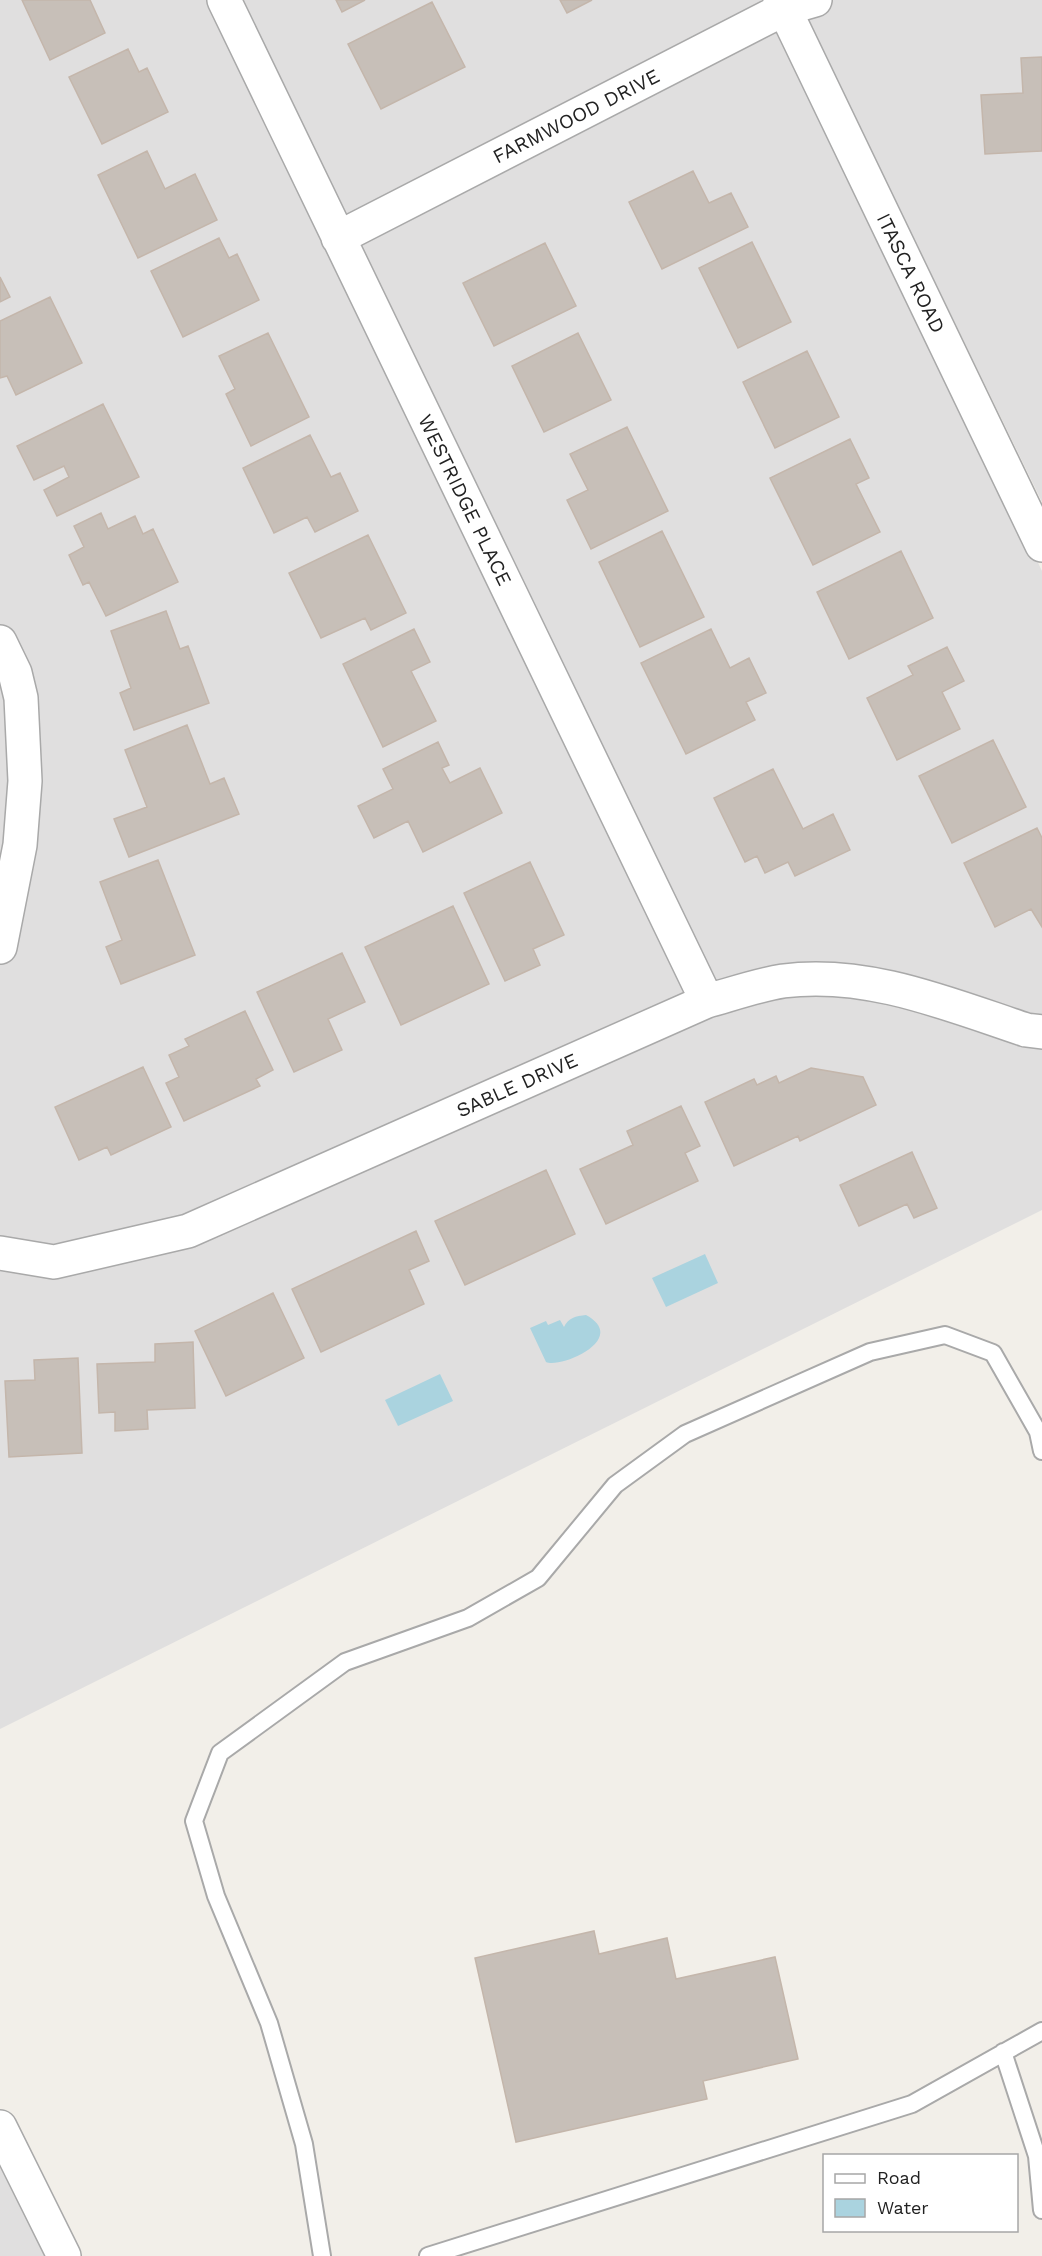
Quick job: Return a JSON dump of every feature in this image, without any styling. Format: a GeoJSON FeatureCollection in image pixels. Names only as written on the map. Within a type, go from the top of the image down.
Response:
{"type":"FeatureCollection","features":[{"type":"Feature","properties":{"kind":"street","name":"WESTRIDGE PLACE"},"geometry":{"type":"LineString","coordinates":[[224,0],[707,1001]]}},
{"type":"Feature","properties":{"kind":"street","name":"FARMWOOD DRIVE"},"geometry":{"type":"LineString","coordinates":[[338,238],[782,5],[815,0]]}},
{"type":"Feature","properties":{"kind":"street","name":"ITASCA ROAD"},"geometry":{"type":"LineString","coordinates":[[782,5],[1042,545]]}},
{"type":"Feature","properties":{"kind":"street"},"geometry":{"type":"LineString","coordinates":[[0,642],[15,673],[21,698],[25,781],[20,845],[0,947]]}},
{"type":"Feature","properties":{"kind":"street","name":"SABLE DRIVE"},"geometry":{"type":"LineString","coordinates":[[0,1253],[54,1262],[188,1231],[707,1001],[783,981],[844,980],[910,991],[1026,1030],[1042,1032]]}},
{"type":"Feature","properties":{"kind":"street"},"geometry":{"type":"LineString","coordinates":[[0,2127],[64,2256]]}},
{"type":"Feature","properties":{"kind":"lane"},"geometry":{"type":"LineString","coordinates":[[322,2256],[304,2144],[269,2023],[216,1896],[194,1821],[220,1753],[345,1662],[468,1618],[538,1578],[615,1485],[685,1434],[870,1352],[945,1335],[993,1353],[1038,1432],[1042,1451]]}},
{"type":"Feature","properties":{"kind":"lane"},"geometry":{"type":"LineString","coordinates":[[428,2256],[912,2104],[1042,2031]]}},
{"type":"Feature","properties":{"kind":"lane"},"geometry":{"type":"LineString","coordinates":[[1004,2052],[1037,2156],[1042,2210]]}},
{"type":"Feature","properties":{"kind":"shaded area"},"geometry":{"type":"Polygon","coordinates":[[[0,0],[764,0],[1042,571],[1042,1210],[0,1729],[0,0]]]}},
{"type":"Feature","properties":{"kind":"shaded area"},"geometry":{"type":"Polygon","coordinates":[[[798,0],[1042,0],[1042,502],[798,0]]]}},
{"type":"Feature","properties":{"kind":"shaded area"},"geometry":{"type":"Polygon","coordinates":[[[0,2156],[49,2256],[0,2256],[0,2156]]]}},
{"type":"Feature","properties":{"kind":"water"},"geometry":{"type":"Polygon","coordinates":[[[705,1254],[718,1283],[666,1307],[652,1278],[705,1254]]]}},
{"type":"Feature","properties":{"kind":"water"},"geometry":{"type":"Polygon","coordinates":[[[586,1315],[597,1324],[600,1333],[596,1342],[576,1357],[554,1363],[546,1362],[530,1328],[546,1321],[548,1325],[560,1320],[564,1327],[573,1318],[586,1315]]]}},
{"type":"Feature","properties":{"kind":"water"},"geometry":{"type":"Polygon","coordinates":[[[440,1374],[453,1401],[398,1426],[385,1400],[440,1374]]]}},
{"type":"Feature","properties":{"kind":"building"},"geometry":{"type":"Polygon","coordinates":[[[22,0],[90,0],[105,33],[50,60],[22,0]]]}},
{"type":"Feature","properties":{"kind":"building"},"geometry":{"type":"Polygon","coordinates":[[[336,0],[365,0],[342,12],[336,0]]]}},
{"type":"Feature","properties":{"kind":"building"},"geometry":{"type":"Polygon","coordinates":[[[560,0],[592,0],[567,13],[560,0]]]}},
{"type":"Feature","properties":{"kind":"building"},"geometry":{"type":"Polygon","coordinates":[[[432,2],[465,67],[381,109],[348,44],[432,2]]]}},
{"type":"Feature","properties":{"kind":"building"},"geometry":{"type":"Polygon","coordinates":[[[128,49],[139,72],[147,68],[168,112],[102,144],[69,77],[128,49]]]}},
{"type":"Feature","properties":{"kind":"building"},"geometry":{"type":"Polygon","coordinates":[[[1042,57],[1042,151],[985,154],[981,95],[1023,93],[1021,58],[1042,57]]]}},
{"type":"Feature","properties":{"kind":"building"},"geometry":{"type":"Polygon","coordinates":[[[147,151],[165,189],[195,174],[217,220],[138,258],[98,175],[147,151]]]}},
{"type":"Feature","properties":{"kind":"building"},"geometry":{"type":"Polygon","coordinates":[[[693,171],[709,203],[731,193],[748,227],[662,269],[629,202],[693,171]]]}},
{"type":"Feature","properties":{"kind":"building"},"geometry":{"type":"Polygon","coordinates":[[[219,238],[229,258],[237,254],[259,300],[183,337],[151,271],[219,238]]]}},
{"type":"Feature","properties":{"kind":"building"},"geometry":{"type":"Polygon","coordinates":[[[752,242],[791,322],[738,348],[699,268],[752,242]]]}},
{"type":"Feature","properties":{"kind":"building"},"geometry":{"type":"Polygon","coordinates":[[[545,243],[576,306],[494,346],[463,283],[545,243]]]}},
{"type":"Feature","properties":{"kind":"building"},"geometry":{"type":"Polygon","coordinates":[[[0,277],[10,297],[0,302],[0,277]]]}},
{"type":"Feature","properties":{"kind":"building"},"geometry":{"type":"Polygon","coordinates":[[[50,297],[82,363],[16,395],[7,376],[0,378],[0,321],[50,297]]]}},
{"type":"Feature","properties":{"kind":"building"},"geometry":{"type":"Polygon","coordinates":[[[268,333],[309,417],[251,446],[226,394],[235,389],[219,356],[268,333]]]}},
{"type":"Feature","properties":{"kind":"building"},"geometry":{"type":"Polygon","coordinates":[[[578,333],[611,400],[544,432],[512,366],[578,333]]]}},
{"type":"Feature","properties":{"kind":"building"},"geometry":{"type":"Polygon","coordinates":[[[807,351],[839,417],[775,448],[743,382],[807,351]]]}},
{"type":"Feature","properties":{"kind":"building"},"geometry":{"type":"Polygon","coordinates":[[[103,404],[139,477],[57,516],[44,490],[69,477],[64,466],[34,480],[17,446],[103,404]]]}},
{"type":"Feature","properties":{"kind":"building"},"geometry":{"type":"Polygon","coordinates":[[[627,427],[668,511],[591,549],[567,500],[588,490],[570,454],[627,427]]]}},
{"type":"Feature","properties":{"kind":"building"},"geometry":{"type":"Polygon","coordinates":[[[310,435],[331,477],[340,473],[358,511],[315,532],[307,517],[274,533],[243,468],[310,435]]]}},
{"type":"Feature","properties":{"kind":"building"},"geometry":{"type":"Polygon","coordinates":[[[850,439],[869,478],[856,484],[880,532],[813,565],[770,478],[850,439]]]}},
{"type":"Feature","properties":{"kind":"building"},"geometry":{"type":"Polygon","coordinates":[[[101,513],[108,529],[135,516],[143,534],[153,529],[178,582],[106,616],[89,582],[83,585],[69,555],[84,547],[74,526],[101,513]]]}},
{"type":"Feature","properties":{"kind":"building"},"geometry":{"type":"Polygon","coordinates":[[[662,531],[704,617],[640,647],[599,562],[662,531]]]}},
{"type":"Feature","properties":{"kind":"building"},"geometry":{"type":"Polygon","coordinates":[[[368,535],[406,613],[371,630],[365,618],[321,638],[289,573],[368,535]]]}},
{"type":"Feature","properties":{"kind":"building"},"geometry":{"type":"Polygon","coordinates":[[[901,551],[933,618],[849,659],[817,592],[901,551]]]}},
{"type":"Feature","properties":{"kind":"building"},"geometry":{"type":"Polygon","coordinates":[[[166,611],[180,649],[188,646],[209,703],[134,730],[120,693],[131,688],[111,631],[166,611]]]}},
{"type":"Feature","properties":{"kind":"building"},"geometry":{"type":"Polygon","coordinates":[[[414,629],[430,662],[411,671],[436,721],[383,747],[343,664],[414,629]]]}},
{"type":"Feature","properties":{"kind":"building"},"geometry":{"type":"Polygon","coordinates":[[[711,629],[730,668],[749,658],[766,693],[746,702],[755,720],[686,754],[641,663],[711,629]]]}},
{"type":"Feature","properties":{"kind":"building"},"geometry":{"type":"Polygon","coordinates":[[[947,647],[964,681],[942,692],[960,729],[897,760],[867,698],[913,675],[908,666],[947,647]]]}},
{"type":"Feature","properties":{"kind":"building"},"geometry":{"type":"Polygon","coordinates":[[[187,725],[210,784],[224,778],[239,814],[129,857],[114,819],[147,807],[125,750],[187,725]]]}},
{"type":"Feature","properties":{"kind":"building"},"geometry":{"type":"Polygon","coordinates":[[[993,740],[1026,807],[952,843],[919,776],[993,740]]]}},
{"type":"Feature","properties":{"kind":"building"},"geometry":{"type":"Polygon","coordinates":[[[438,742],[449,765],[442,768],[450,783],[480,768],[502,813],[423,852],[408,821],[374,838],[358,806],[393,789],[383,769],[438,742]]]}},
{"type":"Feature","properties":{"kind":"building"},"geometry":{"type":"Polygon","coordinates":[[[773,769],[803,829],[833,814],[850,850],[795,876],[788,862],[765,873],[757,856],[745,862],[714,798],[773,769]]]}},
{"type":"Feature","properties":{"kind":"building"},"geometry":{"type":"Polygon","coordinates":[[[1037,828],[1042,838],[1042,927],[1031,909],[995,927],[964,863],[1037,828]]]}},
{"type":"Feature","properties":{"kind":"building"},"geometry":{"type":"Polygon","coordinates":[[[158,860],[195,955],[121,984],[106,947],[122,940],[100,882],[158,860]]]}},
{"type":"Feature","properties":{"kind":"building"},"geometry":{"type":"Polygon","coordinates":[[[530,862],[564,935],[533,949],[540,965],[505,981],[464,893],[530,862]]]}},
{"type":"Feature","properties":{"kind":"building"},"geometry":{"type":"Polygon","coordinates":[[[453,906],[489,984],[401,1025],[365,947],[453,906]]]}},
{"type":"Feature","properties":{"kind":"building"},"geometry":{"type":"Polygon","coordinates":[[[342,953],[365,1002],[328,1019],[342,1050],[294,1072],[257,992],[342,953]]]}},
{"type":"Feature","properties":{"kind":"building"},"geometry":{"type":"Polygon","coordinates":[[[245,1011],[273,1070],[256,1079],[260,1086],[184,1121],[166,1083],[179,1077],[169,1055],[189,1046],[185,1039],[245,1011]]]}},
{"type":"Feature","properties":{"kind":"building"},"geometry":{"type":"Polygon","coordinates":[[[143,1067],[171,1127],[111,1155],[107,1147],[79,1160],[55,1107],[143,1067]]]}},
{"type":"Feature","properties":{"kind":"building"},"geometry":{"type":"Polygon","coordinates":[[[811,1068],[863,1077],[876,1105],[800,1141],[798,1136],[734,1166],[705,1102],[754,1079],[757,1085],[776,1076],[779,1083],[811,1068]]]}},
{"type":"Feature","properties":{"kind":"building"},"geometry":{"type":"Polygon","coordinates":[[[681,1106],[700,1146],[685,1153],[698,1181],[606,1224],[580,1169],[633,1145],[627,1131],[681,1106]]]}},
{"type":"Feature","properties":{"kind":"building"},"geometry":{"type":"Polygon","coordinates":[[[912,1152],[937,1208],[914,1218],[907,1204],[859,1226],[840,1185],[912,1152]]]}},
{"type":"Feature","properties":{"kind":"building"},"geometry":{"type":"Polygon","coordinates":[[[546,1170],[575,1234],[465,1285],[435,1221],[546,1170]]]}},
{"type":"Feature","properties":{"kind":"building"},"geometry":{"type":"Polygon","coordinates":[[[416,1231],[429,1261],[409,1270],[424,1304],[321,1352],[292,1289],[416,1231]]]}},
{"type":"Feature","properties":{"kind":"building"},"geometry":{"type":"Polygon","coordinates":[[[273,1293],[304,1358],[226,1396],[195,1331],[273,1293]]]}},
{"type":"Feature","properties":{"kind":"building"},"geometry":{"type":"Polygon","coordinates":[[[193,1342],[195,1408],[147,1410],[148,1429],[115,1431],[115,1412],[99,1413],[97,1364],[155,1362],[155,1344],[193,1342]]]}},
{"type":"Feature","properties":{"kind":"building"},"geometry":{"type":"Polygon","coordinates":[[[78,1358],[82,1453],[9,1457],[5,1381],[35,1380],[34,1360],[78,1358]]]}},
{"type":"Feature","properties":{"kind":"building"},"geometry":{"type":"Polygon","coordinates":[[[594,1931],[599,1954],[667,1938],[676,1979],[775,1957],[798,2059],[703,2081],[707,2099],[516,2142],[475,1958],[594,1931]]]}}]}
